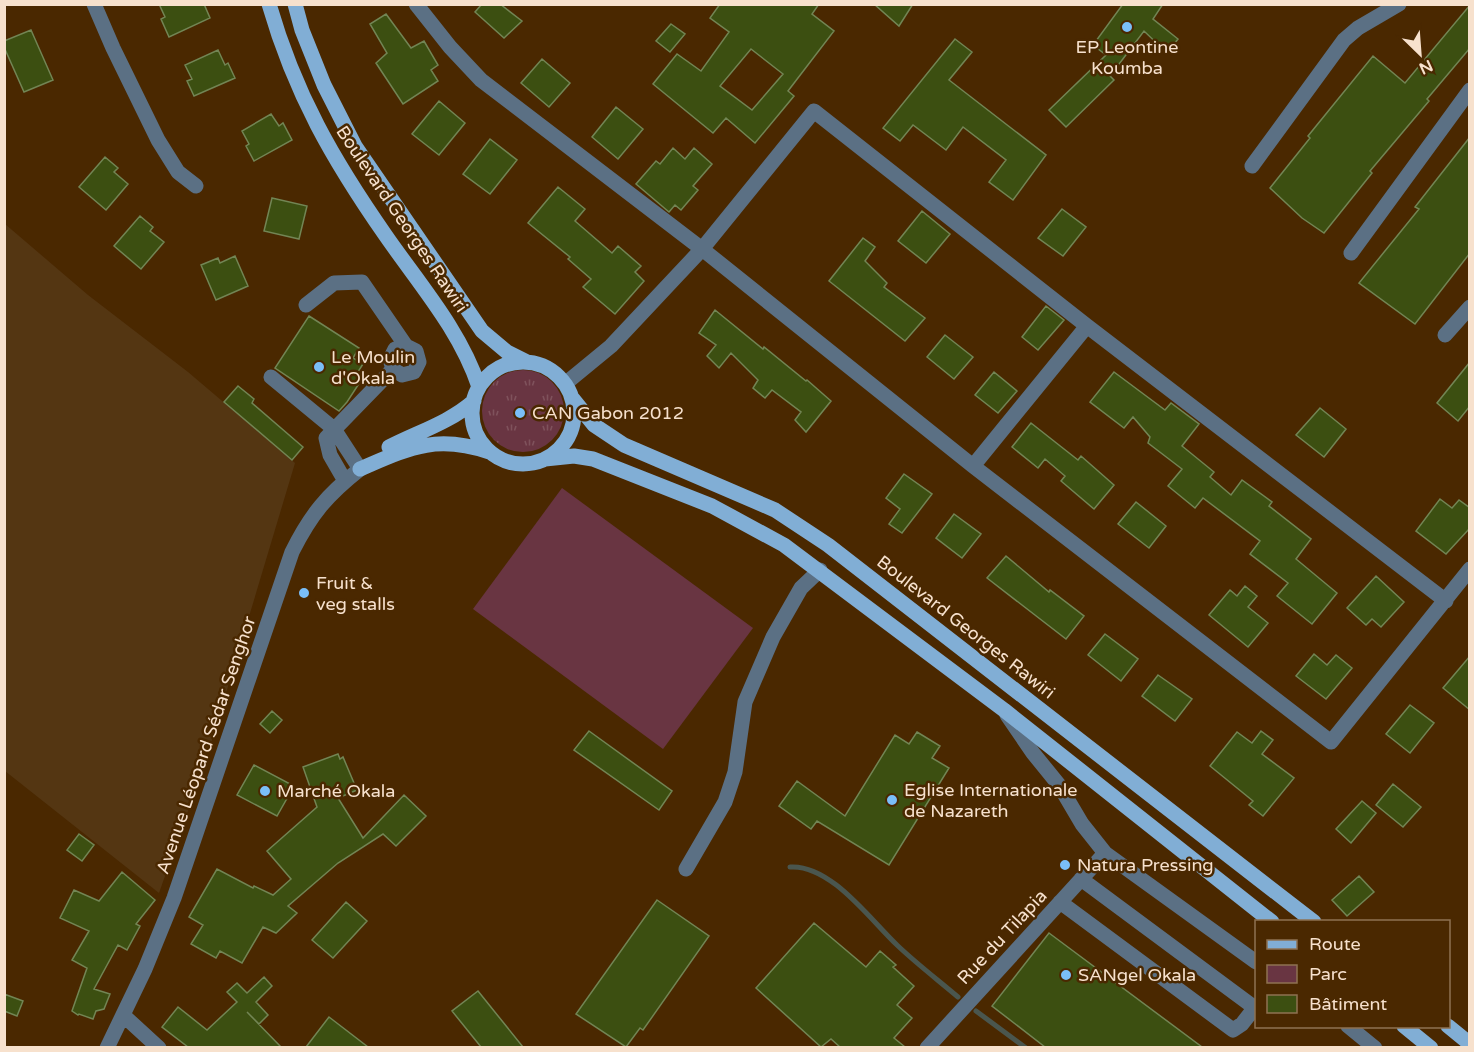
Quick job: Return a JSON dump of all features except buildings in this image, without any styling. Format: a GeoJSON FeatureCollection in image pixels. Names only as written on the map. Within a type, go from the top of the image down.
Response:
{"type":"FeatureCollection","features":[{"type":"Feature","properties":{"kind":"main road","name":"Boulevard Georges Rawiri"},"geometry":{"type":"LineString","coordinates":[[269,4],[287,61],[308,110],[330,152],[459,338],[476,394]]}},
{"type":"Feature","properties":{"kind":"main road","name":"Boulevard Georges Rawiri"},"geometry":{"type":"LineString","coordinates":[[295,4],[313,57],[333,105],[371,171],[482,331],[507,352],[527,362]]}},
{"type":"Feature","properties":{"kind":"main road"},"geometry":{"type":"LineString","coordinates":[[360,469],[379,453],[462,411],[488,376],[500,368],[513,363],[527,362],[542,365],[555,372],[566,383],[573,399],[575,417],[570,434],[560,449],[545,459]]}},
{"type":"Feature","properties":{"kind":"main road"},"geometry":{"type":"LineString","coordinates":[[476,394],[472,415],[475,429],[481,442],[503,460],[517,464],[531,464],[545,459],[574,456],[593,459],[743,521],[769,535],[820,570],[1004,710],[1271,920]]}},
{"type":"Feature","properties":{"kind":"main road","name":"Boulevard Georges Rawiri"},"geometry":{"type":"LineString","coordinates":[[573,399],[594,425],[624,445],[775,510],[828,545],[1313,920]]}},
{"type":"Feature","properties":{"kind":"main road"},"geometry":{"type":"LineString","coordinates":[[360,469],[397,452],[436,443],[450,442],[491,452]]}},
{"type":"Feature","properties":{"kind":"main road"},"geometry":{"type":"LineString","coordinates":[[1407,1028],[1431,1047]]}},
{"type":"Feature","properties":{"kind":"main road"},"geometry":{"type":"LineString","coordinates":[[1450,1028],[1470,1044]]}},
{"type":"Feature","properties":{"kind":"street"},"geometry":{"type":"LineString","coordinates":[[94,4],[158,140],[178,172],[196,186]]}},
{"type":"Feature","properties":{"kind":"street"},"geometry":{"type":"LineString","coordinates":[[416,4],[450,47],[482,80],[702,249],[973,466],[1331,742],[1470,569]]}},
{"type":"Feature","properties":{"kind":"street"},"geometry":{"type":"LineString","coordinates":[[1252,166],[1344,40],[1358,28],[1399,4]]}},
{"type":"Feature","properties":{"kind":"street"},"geometry":{"type":"LineString","coordinates":[[1351,253],[1470,90]]}},
{"type":"Feature","properties":{"kind":"street"},"geometry":{"type":"LineString","coordinates":[[566,383],[611,346],[702,249],[814,111],[1087,326],[1446,601]]}},
{"type":"Feature","properties":{"kind":"street"},"geometry":{"type":"LineString","coordinates":[[306,305],[334,283],[362,282],[406,345],[416,351],[419,362],[414,372],[402,375],[393,369],[390,359],[395,349],[406,345]]}},
{"type":"Feature","properties":{"kind":"street"},"geometry":{"type":"LineString","coordinates":[[1446,335],[1470,307]]}},
{"type":"Feature","properties":{"kind":"street"},"geometry":{"type":"LineString","coordinates":[[973,466],[1087,326]]}},
{"type":"Feature","properties":{"kind":"street"},"geometry":{"type":"LineString","coordinates":[[345,481],[330,455],[326,438],[393,369]]}},
{"type":"Feature","properties":{"kind":"street"},"geometry":{"type":"LineString","coordinates":[[271,377],[334,429],[360,469]]}},
{"type":"Feature","properties":{"kind":"street","name":"Avenue Léopard Sédar Senghor"},"geometry":{"type":"LineString","coordinates":[[107,1047],[157,942],[174,898],[292,552],[305,527],[329,494],[360,469]]}},
{"type":"Feature","properties":{"kind":"street"},"geometry":{"type":"LineString","coordinates":[[686,869],[725,802],[735,772],[745,702],[773,637],[801,588],[820,570]]}},
{"type":"Feature","properties":{"kind":"street"},"geometry":{"type":"LineString","coordinates":[[1004,710],[1033,753],[1059,784],[1082,824],[1105,853],[1255,961]]}},
{"type":"Feature","properties":{"kind":"street","name":"Rue du Tilapia"},"geometry":{"type":"LineString","coordinates":[[927,1047],[1105,853]]}},
{"type":"Feature","properties":{"kind":"street"},"geometry":{"type":"LineString","coordinates":[[1081,879],[1255,1006]]}},
{"type":"Feature","properties":{"kind":"street"},"geometry":{"type":"LineString","coordinates":[[1060,902],[1233,1030],[1242,1024],[1255,1008]]}},
{"type":"Feature","properties":{"kind":"street"},"geometry":{"type":"LineString","coordinates":[[123,1015],[159,1047]]}},
{"type":"Feature","properties":{"kind":"street"},"geometry":{"type":"LineString","coordinates":[[1350,1028],[1374,1047]]}},
{"type":"Feature","properties":{"kind":"shaded area"},"geometry":{"type":"Polygon","coordinates":[[[5,224],[88,295],[188,372],[295,463],[206,760],[159,893],[5,771],[5,224]]]}},
{"type":"Feature","properties":{"kind":"green space"},"geometry":{"type":"Polygon","coordinates":[[[523,370],[539,373],[552,382],[561,395],[564,411],[561,427],[552,440],[539,449],[523,452],[507,449],[494,440],[485,427],[482,411],[485,395],[494,382],[507,373],[523,370]]]}},
{"type":"Feature","properties":{"kind":"green space"},"geometry":{"type":"Polygon","coordinates":[[[562,488],[753,628],[663,749],[473,609],[562,488]]]}},
{"type":"Feature","properties":{"kind":"waterway"},"geometry":{"type":"LineString","coordinates":[[790,867],[805,869],[835,884],[863,909],[905,953],[958,997]]}},
{"type":"Feature","properties":{"kind":"waterway"},"geometry":{"type":"LineString","coordinates":[[976,1011],[1026,1048]]}},
{"type":"Feature","properties":{"kind":"place","name":"EP Leontine Koumba"},"geometry":{"type":"Point","coordinates":[1127,27]}},
{"type":"Feature","properties":{"kind":"place","name":"Le Moulin d'Okala"},"geometry":{"type":"Point","coordinates":[319,367]}},
{"type":"Feature","properties":{"kind":"place","name":"CAN Gabon 2012"},"geometry":{"type":"Point","coordinates":[520,413]}},
{"type":"Feature","properties":{"kind":"place","name":"Fruit & veg stalls"},"geometry":{"type":"Point","coordinates":[304,593]}},
{"type":"Feature","properties":{"kind":"place","name":"Marché Okala"},"geometry":{"type":"Point","coordinates":[265,791]}},
{"type":"Feature","properties":{"kind":"place","name":"Eglise Internationale de Nazareth"},"geometry":{"type":"Point","coordinates":[892,800]}},
{"type":"Feature","properties":{"kind":"place","name":"Natura Pressing"},"geometry":{"type":"Point","coordinates":[1065,865]}},
{"type":"Feature","properties":{"kind":"place","name":"SANgel Okala"},"geometry":{"type":"Point","coordinates":[1066,975]}}]}
